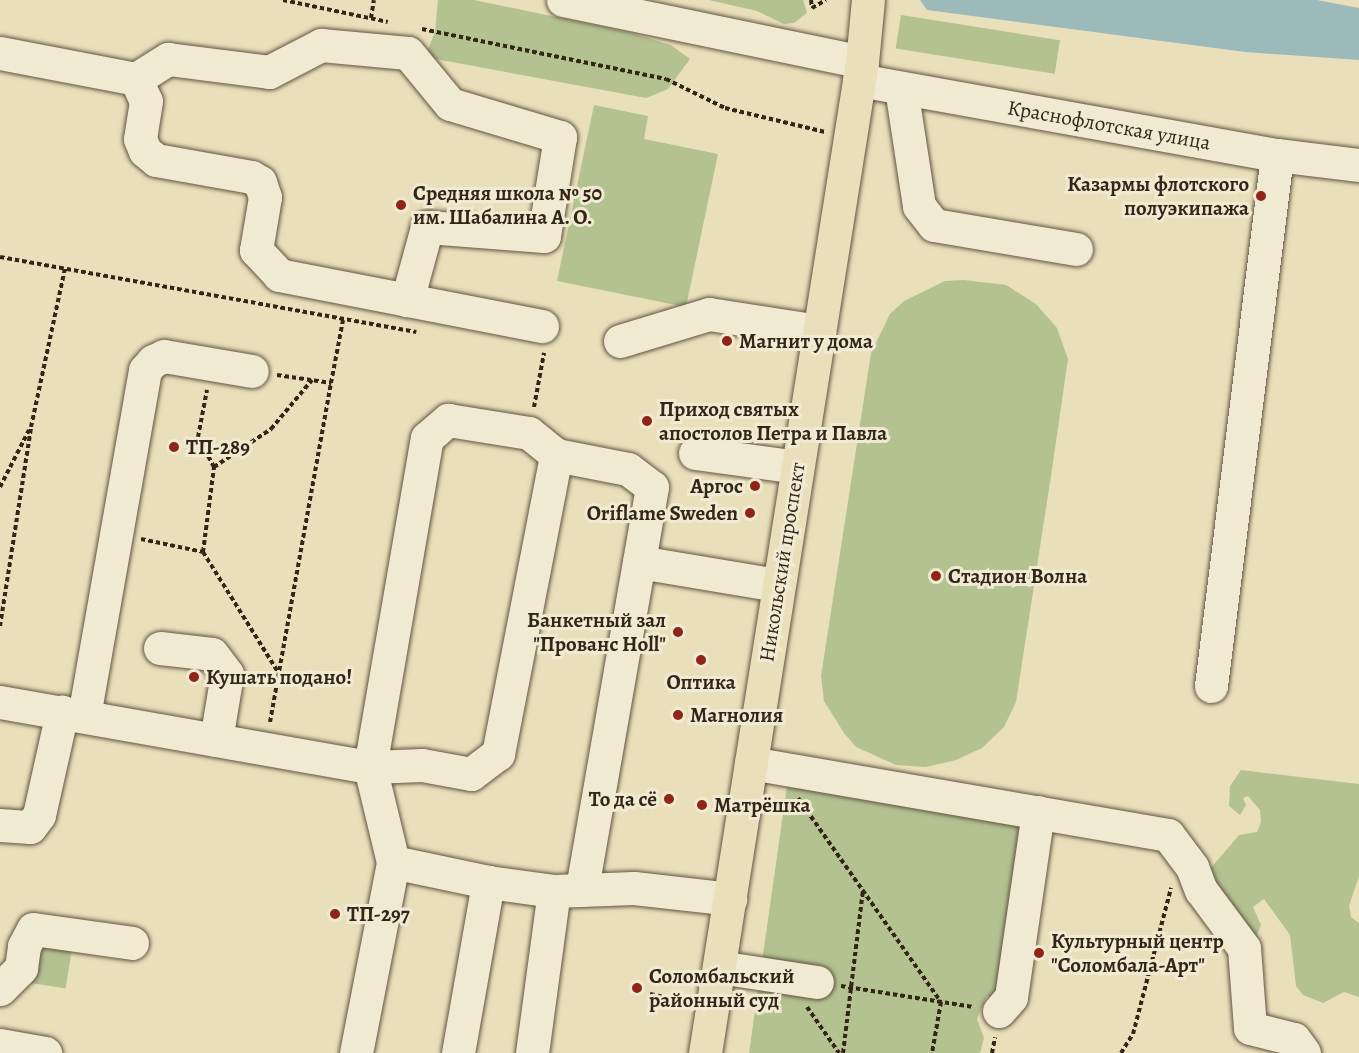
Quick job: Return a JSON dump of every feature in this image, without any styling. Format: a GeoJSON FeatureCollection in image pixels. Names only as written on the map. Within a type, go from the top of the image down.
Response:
{"type":"FeatureCollection","features":[{"type":"Feature","properties":{"kind":"main road","name":"Никольский проспект"},"geometry":{"type":"LineString","coordinates":[[705,1053],[730,898],[764,766],[777,585],[850,136],[868,0]]}},
{"type":"Feature","properties":{"kind":"street","name":"Краснофлотская улица"},"geometry":{"type":"LineString","coordinates":[[563,0],[860,71],[901,88],[1277,155],[1359,165]]}},
{"type":"Feature","properties":{"kind":"street"},"geometry":{"type":"LineString","coordinates":[[0,53],[136,79],[168,59],[269,72],[321,45],[408,53],[450,104],[560,137],[544,236],[427,226],[407,300]]}},
{"type":"Feature","properties":{"kind":"street"},"geometry":{"type":"LineString","coordinates":[[136,79],[146,100],[140,139],[145,152],[156,160],[251,177],[260,182],[265,197],[256,250],[279,275],[407,300],[538,339]]}},
{"type":"Feature","properties":{"kind":"street"},"geometry":{"type":"LineString","coordinates":[[901,88],[919,206],[934,225],[1076,249]]}},
{"type":"Feature","properties":{"kind":"street"},"geometry":{"type":"LineString","coordinates":[[1211,686],[1277,155]]}},
{"type":"Feature","properties":{"kind":"street"},"geometry":{"type":"LineString","coordinates":[[620,341],[709,314],[819,331]]}},
{"type":"Feature","properties":{"kind":"street"},"geometry":{"type":"LineString","coordinates":[[0,825],[30,827],[39,815],[73,714],[116,534],[145,370],[153,361],[164,356],[252,370]]}},
{"type":"Feature","properties":{"kind":"street"},"geometry":{"type":"LineString","coordinates":[[356,1053],[393,862],[370,767],[427,438],[448,420],[529,433],[556,455],[628,469],[652,487],[639,562],[532,1053]]}},
{"type":"Feature","properties":{"kind":"street"},"geometry":{"type":"LineString","coordinates":[[695,453],[797,466]]}},
{"type":"Feature","properties":{"kind":"street"},"geometry":{"type":"LineString","coordinates":[[0,702],[370,767],[422,765],[471,774],[498,754],[556,455]]}},
{"type":"Feature","properties":{"kind":"street"},"geometry":{"type":"LineString","coordinates":[[639,562],[777,585]]}},
{"type":"Feature","properties":{"kind":"street"},"geometry":{"type":"LineString","coordinates":[[160,648],[212,654],[227,674],[216,740]]}},
{"type":"Feature","properties":{"kind":"street"},"geometry":{"type":"LineString","coordinates":[[764,766],[1168,835],[1188,863],[1201,890],[1244,948],[1250,1028],[1294,1039],[1304,1053]]}},
{"type":"Feature","properties":{"kind":"street"},"geometry":{"type":"LineString","coordinates":[[999,1011],[1011,997],[1038,812]]}},
{"type":"Feature","properties":{"kind":"street"},"geometry":{"type":"LineString","coordinates":[[393,862],[488,882],[568,891],[634,888],[730,898]]}},
{"type":"Feature","properties":{"kind":"street"},"geometry":{"type":"LineString","coordinates":[[458,1053],[488,882]]}},
{"type":"Feature","properties":{"kind":"street"},"geometry":{"type":"LineString","coordinates":[[0,989],[21,968],[24,946],[33,929],[132,943]]}},
{"type":"Feature","properties":{"kind":"street"},"geometry":{"type":"LineString","coordinates":[[719,967],[817,982]]}},
{"type":"Feature","properties":{"kind":"street"},"geometry":{"type":"LineString","coordinates":[[0,1045],[45,1053]]}},
{"type":"Feature","properties":{"kind":"path"},"geometry":{"type":"LineString","coordinates":[[283,0],[393,23]]}},
{"type":"Feature","properties":{"kind":"path"},"geometry":{"type":"LineString","coordinates":[[371,18],[374,0]]}},
{"type":"Feature","properties":{"kind":"path"},"geometry":{"type":"LineString","coordinates":[[811,0],[812,8],[826,0]]}},
{"type":"Feature","properties":{"kind":"path"},"geometry":{"type":"LineString","coordinates":[[416,27],[666,79],[725,108],[850,136]]}},
{"type":"Feature","properties":{"kind":"path"},"geometry":{"type":"LineString","coordinates":[[0,257],[422,333]]}},
{"type":"Feature","properties":{"kind":"path"},"geometry":{"type":"LineString","coordinates":[[0,626],[31,427],[65,269]]}},
{"type":"Feature","properties":{"kind":"path"},"geometry":{"type":"LineString","coordinates":[[265,748],[343,320]]}},
{"type":"Feature","properties":{"kind":"path"},"geometry":{"type":"LineString","coordinates":[[529,433],[545,353],[538,339]]}},
{"type":"Feature","properties":{"kind":"path"},"geometry":{"type":"LineString","coordinates":[[212,364],[198,436],[214,467],[203,552],[279,673]]}},
{"type":"Feature","properties":{"kind":"path"},"geometry":{"type":"LineString","coordinates":[[252,370],[331,384]]}},
{"type":"Feature","properties":{"kind":"path"},"geometry":{"type":"LineString","coordinates":[[214,467],[271,429],[312,380]]}},
{"type":"Feature","properties":{"kind":"path"},"geometry":{"type":"LineString","coordinates":[[0,487],[31,427]]}},
{"type":"Feature","properties":{"kind":"path"},"geometry":{"type":"LineString","coordinates":[[116,534],[203,552]]}},
{"type":"Feature","properties":{"kind":"path"},"geometry":{"type":"LineString","coordinates":[[764,766],[862,890],[941,1002],[932,1053]]}},
{"type":"Feature","properties":{"kind":"path"},"geometry":{"type":"LineString","coordinates":[[1122,1053],[1133,1034],[1171,887],[1188,863]]}},
{"type":"Feature","properties":{"kind":"path"},"geometry":{"type":"LineString","coordinates":[[841,1053],[852,988],[862,890]]}},
{"type":"Feature","properties":{"kind":"path"},"geometry":{"type":"LineString","coordinates":[[785,977],[841,1053]]}},
{"type":"Feature","properties":{"kind":"path"},"geometry":{"type":"LineString","coordinates":[[817,982],[999,1011]]}},
{"type":"Feature","properties":{"kind":"path"},"geometry":{"type":"LineString","coordinates":[[650,994],[694,1003]]}},
{"type":"Feature","properties":{"kind":"green space"},"geometry":{"type":"Polygon","coordinates":[[[438,0],[474,0],[628,32],[671,45],[690,59],[668,89],[646,98],[425,57],[435,32],[438,0]]]}},
{"type":"Feature","properties":{"kind":"green space"},"geometry":{"type":"Polygon","coordinates":[[[709,0],[803,0],[807,13],[794,23],[784,24],[757,11],[709,0]]]}},
{"type":"Feature","properties":{"kind":"green space"},"geometry":{"type":"Polygon","coordinates":[[[901,15],[1060,40],[1055,74],[896,49],[901,15]]]}},
{"type":"Feature","properties":{"kind":"green space"},"geometry":{"type":"Polygon","coordinates":[[[594,105],[648,116],[644,139],[718,154],[686,307],[557,281],[594,105]]]}},
{"type":"Feature","properties":{"kind":"green space","name":"Стадион Волна"},"geometry":{"type":"Polygon","coordinates":[[[964,280],[1006,285],[1036,304],[1057,328],[1068,359],[1016,702],[1004,727],[982,748],[956,760],[926,767],[896,765],[856,747],[844,733],[824,701],[821,676],[871,353],[890,314],[904,301],[945,281],[964,280]]]}},
{"type":"Feature","properties":{"kind":"green space"},"geometry":{"type":"Polygon","coordinates":[[[1241,770],[1359,784],[1359,876],[1349,906],[1351,917],[1359,923],[1359,997],[1344,992],[1323,1003],[1303,995],[1296,986],[1290,935],[1264,899],[1253,907],[1261,925],[1255,940],[1226,917],[1210,869],[1239,835],[1257,832],[1261,822],[1260,810],[1248,796],[1243,798],[1246,805],[1240,815],[1229,806],[1230,786],[1241,770]]]}},
{"type":"Feature","properties":{"kind":"green space"},"geometry":{"type":"Polygon","coordinates":[[[787,786],[1021,821],[1004,999],[987,996],[980,1011],[977,1019],[984,1038],[980,1053],[749,1053],[787,786]]]}},
{"type":"Feature","properties":{"kind":"green space"},"geometry":{"type":"Polygon","coordinates":[[[35,939],[73,945],[66,988],[28,982],[35,939]]]}},
{"type":"Feature","properties":{"kind":"water"},"geometry":{"type":"Polygon","coordinates":[[[920,0],[1317,0],[1359,8],[1359,60],[1245,52],[927,10],[920,0]]]}},
{"type":"Feature","properties":{"kind":"place","name":"Казармы флотского полуэкипажа"},"geometry":{"type":"Point","coordinates":[1261,196]}},
{"type":"Feature","properties":{"kind":"place","name":"Средняя школа № 50 им. Шабалина А. О."},"geometry":{"type":"Point","coordinates":[401,205]}},
{"type":"Feature","properties":{"kind":"place","name":"Магнит у дома"},"geometry":{"type":"Point","coordinates":[727,341]}},
{"type":"Feature","properties":{"kind":"place","name":"Приход святых апостолов Петра и Павла"},"geometry":{"type":"Point","coordinates":[647,421]}},
{"type":"Feature","properties":{"kind":"place","name":"ТП-289"},"geometry":{"type":"Point","coordinates":[174,447]}},
{"type":"Feature","properties":{"kind":"place","name":"Аргос"},"geometry":{"type":"Point","coordinates":[755,486]}},
{"type":"Feature","properties":{"kind":"place","name":"Oriflame Sweden"},"geometry":{"type":"Point","coordinates":[750,513]}},
{"type":"Feature","properties":{"kind":"place","name":"Стадион Волна"},"geometry":{"type":"Point","coordinates":[936,576]}},
{"type":"Feature","properties":{"kind":"place","name":"Банкетный зал \"Прованс Holl\""},"geometry":{"type":"Point","coordinates":[678,632]}},
{"type":"Feature","properties":{"kind":"place","name":"Оптика"},"geometry":{"type":"Point","coordinates":[701,660]}},
{"type":"Feature","properties":{"kind":"place","name":"Кушать подано!"},"geometry":{"type":"Point","coordinates":[194,677]}},
{"type":"Feature","properties":{"kind":"place","name":"Магнолия"},"geometry":{"type":"Point","coordinates":[678,715]}},
{"type":"Feature","properties":{"kind":"place","name":"То да сё"},"geometry":{"type":"Point","coordinates":[669,799]}},
{"type":"Feature","properties":{"kind":"place","name":"Матрёшка"},"geometry":{"type":"Point","coordinates":[702,805]}},
{"type":"Feature","properties":{"kind":"place","name":"ТП-297"},"geometry":{"type":"Point","coordinates":[335,914]}},
{"type":"Feature","properties":{"kind":"place","name":"Культурный центр \"Соломбала-Арт\""},"geometry":{"type":"Point","coordinates":[1039,953]}},
{"type":"Feature","properties":{"kind":"place","name":"Соломбальский районный суд"},"geometry":{"type":"Point","coordinates":[637,988]}}]}
